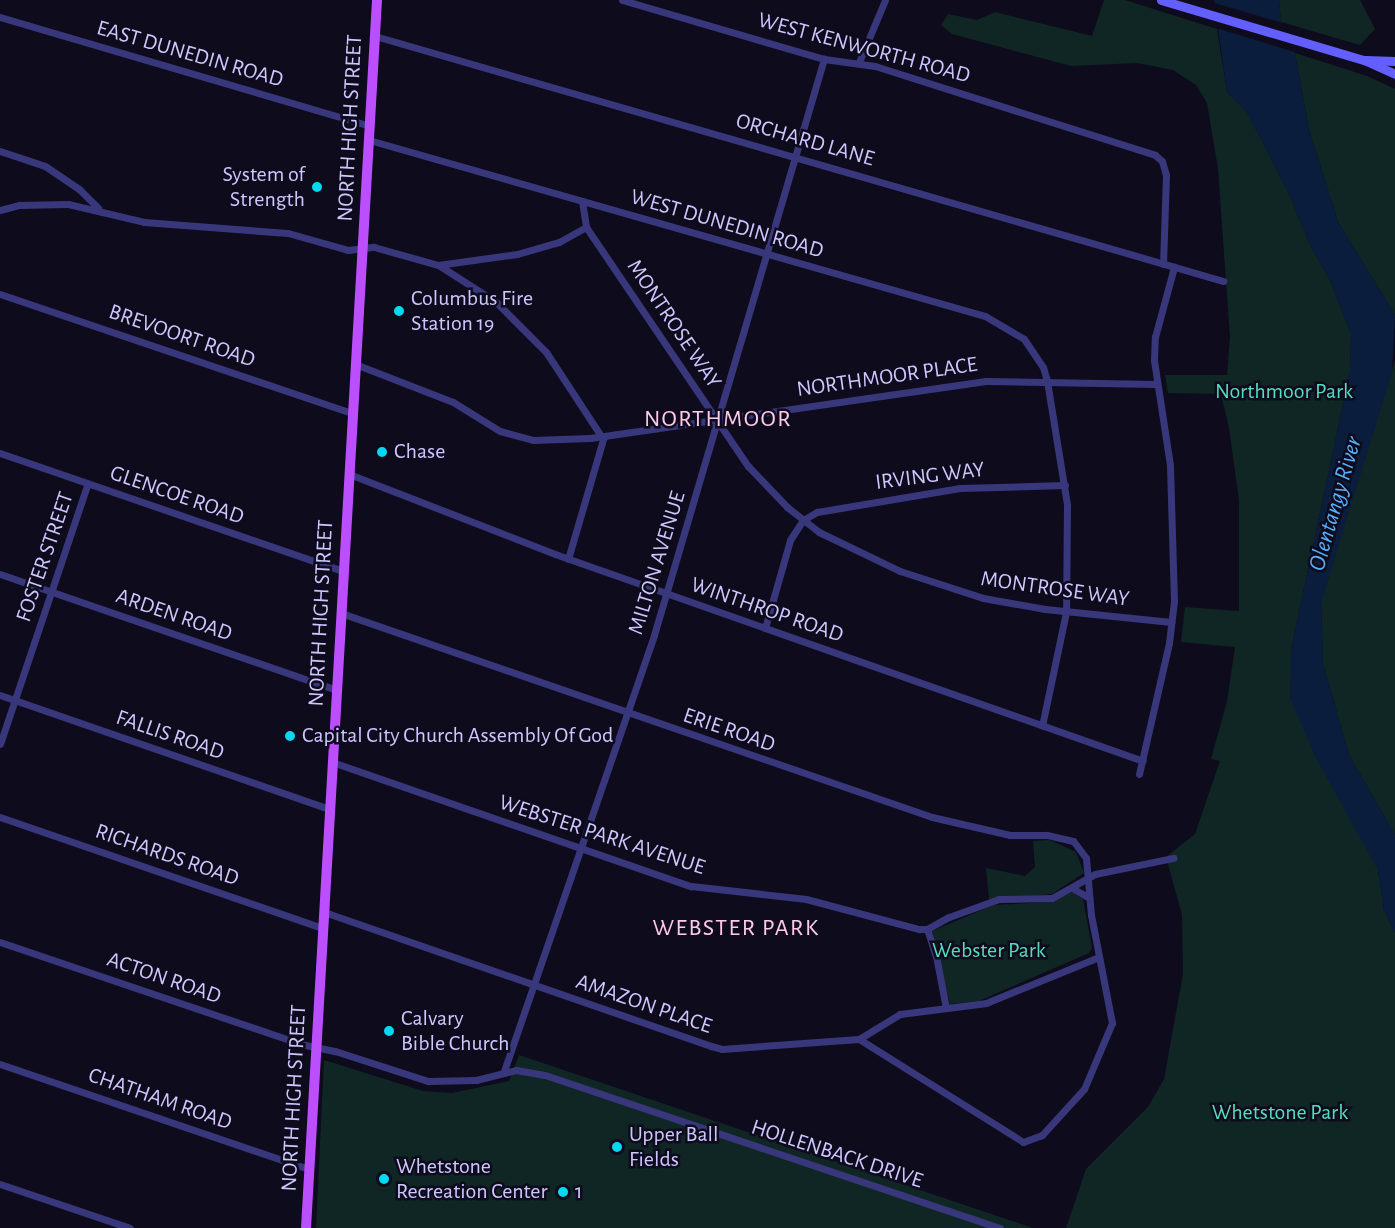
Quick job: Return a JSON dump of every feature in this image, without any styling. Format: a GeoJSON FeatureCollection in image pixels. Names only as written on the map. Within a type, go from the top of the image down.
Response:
{"type":"FeatureCollection","features":[{"type":"Feature","properties":{"kind":"main road","name":"NORTH HIGH STREET"},"geometry":{"type":"LineString","coordinates":[[306,1228],[377,0]]}},
{"type":"Feature","properties":{"kind":"main road"},"geometry":{"type":"LineString","coordinates":[[1161,0],[1364,60],[1395,74]]}},
{"type":"Feature","properties":{"kind":"main road"},"geometry":{"type":"LineString","coordinates":[[1364,60],[1395,61]]}},
{"type":"Feature","properties":{"kind":"street","name":"WEST KENWORTH ROAD"},"geometry":{"type":"LineString","coordinates":[[622,0],[824,59],[859,62],[1146,152],[1162,161],[1166,176],[1163,264]]}},
{"type":"Feature","properties":{"kind":"street"},"geometry":{"type":"LineString","coordinates":[[859,62],[885,0]]}},
{"type":"Feature","properties":{"kind":"street","name":"EAST DUNEDIN ROAD"},"geometry":{"type":"LineString","coordinates":[[0,17],[370,126]]}},
{"type":"Feature","properties":{"kind":"street","name":"ORCHARD LANE"},"geometry":{"type":"LineString","coordinates":[[375,36],[1223,281]]}},
{"type":"Feature","properties":{"kind":"street","name":"MILTON AVENUE"},"geometry":{"type":"LineString","coordinates":[[504,1071],[628,714],[667,594],[824,59]]}},
{"type":"Feature","properties":{"kind":"street","name":"WEST DUNEDIN ROAD"},"geometry":{"type":"LineString","coordinates":[[369,140],[985,316],[1024,339],[1043,367],[1047,381],[1065,485],[1066,612],[1042,726]]}},
{"type":"Feature","properties":{"kind":"street"},"geometry":{"type":"LineString","coordinates":[[0,151],[45,166],[79,189],[98,208]]}},
{"type":"Feature","properties":{"kind":"street","name":"MONTROSE WAY"},"geometry":{"type":"LineString","coordinates":[[582,201],[586,227],[718,420],[763,484],[803,520],[865,557],[936,585],[983,598],[1066,612],[1171,622]]}},
{"type":"Feature","properties":{"kind":"street"},"geometry":{"type":"LineString","coordinates":[[0,210],[18,205],[63,204],[98,208],[144,222],[262,229],[348,250],[374,247],[438,265],[496,302],[533,338],[602,436],[568,558]]}},
{"type":"Feature","properties":{"kind":"street"},"geometry":{"type":"LineString","coordinates":[[438,265],[517,254],[559,242],[586,227]]}},
{"type":"Feature","properties":{"kind":"street"},"geometry":{"type":"LineString","coordinates":[[1139,774],[1171,622],[1170,465],[1155,384],[1155,337],[1174,267]]}},
{"type":"Feature","properties":{"kind":"street","name":"BREVOORT ROAD"},"geometry":{"type":"LineString","coordinates":[[0,294],[352,413]]}},
{"type":"Feature","properties":{"kind":"street","name":"NORTHMOOR PLACE"},"geometry":{"type":"LineString","coordinates":[[355,364],[441,397],[519,437],[554,440],[602,436],[718,420],[932,386],[1047,381],[1155,384]]}},
{"type":"Feature","properties":{"kind":"street","name":"GLENCOE ROAD"},"geometry":{"type":"LineString","coordinates":[[0,453],[343,571]]}},
{"type":"Feature","properties":{"kind":"street","name":"WINTHROP ROAD"},"geometry":{"type":"LineString","coordinates":[[349,474],[667,594],[1143,761]]}},
{"type":"Feature","properties":{"kind":"street","name":"FOSTER STREET"},"geometry":{"type":"LineString","coordinates":[[0,744],[88,483]]}},
{"type":"Feature","properties":{"kind":"street","name":"IRVING WAY"},"geometry":{"type":"LineString","coordinates":[[803,520],[833,508],[925,492],[998,485],[1065,485]]}},
{"type":"Feature","properties":{"kind":"street"},"geometry":{"type":"LineString","coordinates":[[765,628],[790,540],[803,520]]}},
{"type":"Feature","properties":{"kind":"street","name":"ARDEN ROAD"},"geometry":{"type":"LineString","coordinates":[[0,574],[336,690]]}},
{"type":"Feature","properties":{"kind":"street","name":"ERIE ROAD"},"geometry":{"type":"LineString","coordinates":[[341,614],[932,817],[1010,835],[1064,837],[1080,847],[1099,957],[1112,1013],[1110,1032],[1084,1089],[1042,1134],[1034,1140],[1013,1139],[859,1039]]}},
{"type":"Feature","properties":{"kind":"street","name":"FALLIS ROAD"},"geometry":{"type":"LineString","coordinates":[[0,695],[330,809]]}},
{"type":"Feature","properties":{"kind":"street","name":"WEBSTER PARK AVENUE"},"geometry":{"type":"LineString","coordinates":[[332,762],[691,886],[806,899],[927,929]]}},
{"type":"Feature","properties":{"kind":"street","name":"RICHARDS ROAD"},"geometry":{"type":"LineString","coordinates":[[0,817],[323,928]]}},
{"type":"Feature","properties":{"kind":"street"},"geometry":{"type":"LineString","coordinates":[[946,1008],[936,956],[927,929],[949,917],[999,899],[1052,898],[1087,877],[1173,858]]}},
{"type":"Feature","properties":{"kind":"street"},"geometry":{"type":"LineString","coordinates":[[1072,888],[1089,898]]}},
{"type":"Feature","properties":{"kind":"street","name":"AMAZON PLACE"},"geometry":{"type":"LineString","coordinates":[[324,912],[722,1049],[859,1039]]}},
{"type":"Feature","properties":{"kind":"street","name":"ACTON ROAD"},"geometry":{"type":"LineString","coordinates":[[0,942],[316,1048]]}},
{"type":"Feature","properties":{"kind":"street"},"geometry":{"type":"LineString","coordinates":[[859,1039],[900,1014],[986,1003],[1099,957]]}},
{"type":"Feature","properties":{"kind":"street","name":"HOLLENBACK DRIVE"},"geometry":{"type":"LineString","coordinates":[[316,1048],[439,1083],[476,1080],[504,1071],[545,1075],[1000,1228]]}},
{"type":"Feature","properties":{"kind":"street","name":"CHATHAM ROAD"},"geometry":{"type":"LineString","coordinates":[[0,1064],[309,1168]]}},
{"type":"Feature","properties":{"kind":"street"},"geometry":{"type":"LineString","coordinates":[[0,1184],[130,1228]]}},
{"type":"Feature","properties":{"kind":"green space"},"geometry":{"type":"Polygon","coordinates":[[[1104,0],[1125,0],[1217,29],[1227,92],[1247,112],[1290,196],[1310,245],[1330,280],[1351,334],[1350,371],[1291,650],[1378,870],[1384,910],[1395,933],[1395,1228],[1066,1228],[1086,1169],[1148,1107],[1164,1079],[1183,974],[1182,915],[1166,857],[1195,834],[1220,761],[1211,759],[1227,701],[1235,647],[1181,642],[1185,607],[1239,611],[1239,500],[1229,428],[1221,394],[1168,393],[1165,375],[1227,375],[1230,337],[1218,169],[1207,103],[1196,85],[1173,70],[1137,63],[1071,66],[952,34],[941,25],[948,14],[977,20],[995,12],[1092,36],[1104,0]]]}},
{"type":"Feature","properties":{"kind":"green space"},"geometry":{"type":"Polygon","coordinates":[[[1279,0],[1360,0],[1375,29],[1360,45],[1281,22],[1279,0]]]}},
{"type":"Feature","properties":{"kind":"green space"},"geometry":{"type":"Polygon","coordinates":[[[1295,53],[1367,76],[1395,89],[1395,315],[1338,222],[1309,130],[1295,53]]]}},
{"type":"Feature","properties":{"kind":"green space"},"geometry":{"type":"Polygon","coordinates":[[[1395,360],[1395,835],[1349,755],[1323,664],[1321,601],[1395,360]]]}},
{"type":"Feature","properties":{"kind":"green space"},"geometry":{"type":"Polygon","coordinates":[[[1050,840],[1076,852],[1084,873],[1052,894],[989,899],[986,868],[1025,876],[1035,867],[1033,841],[1050,840]]]}},
{"type":"Feature","properties":{"kind":"green space","name":"Webster Park"},"geometry":{"type":"Polygon","coordinates":[[[1071,892],[1083,899],[1092,948],[1089,953],[979,1001],[950,1004],[932,931],[994,905],[1050,902],[1071,892]]]}},
{"type":"Feature","properties":{"kind":"green space"},"geometry":{"type":"Polygon","coordinates":[[[519,1055],[1033,1228],[316,1228],[324,1060],[423,1091],[452,1093],[509,1081],[519,1055]]]}},
{"type":"Feature","properties":{"kind":"water","name":"Olentangy River"},"geometry":{"type":"Polygon","coordinates":[[[1214,0],[1279,0],[1281,22],[1295,53],[1309,130],[1338,222],[1395,315],[1392,372],[1321,602],[1323,664],[1349,755],[1395,835],[1395,933],[1384,910],[1378,870],[1316,758],[1290,698],[1291,650],[1350,371],[1351,334],[1330,280],[1310,245],[1290,196],[1247,112],[1227,92],[1214,0]]]}},
{"type":"Feature","properties":{"kind":"pier"},"geometry":{"type":"Polygon","coordinates":[[[1211,2],[1286,24],[1298,53],[1213,27],[1211,2]]]}},
{"type":"Feature","properties":{"kind":"place","name":"System of Strength"},"geometry":{"type":"Point","coordinates":[317,187]}},
{"type":"Feature","properties":{"kind":"place","name":"Columbus Fire Station 19"},"geometry":{"type":"Point","coordinates":[399,311]}},
{"type":"Feature","properties":{"kind":"place","name":"Chase"},"geometry":{"type":"Point","coordinates":[382,452]}},
{"type":"Feature","properties":{"kind":"place","name":"Capital City Church Assembly Of God"},"geometry":{"type":"Point","coordinates":[290,736]}},
{"type":"Feature","properties":{"kind":"place","name":"Calvary Bible Church"},"geometry":{"type":"Point","coordinates":[389,1031]}},
{"type":"Feature","properties":{"kind":"place","name":"Upper Ball Fields"},"geometry":{"type":"Point","coordinates":[617,1147]}},
{"type":"Feature","properties":{"kind":"place","name":"Whetstone Recreation Center"},"geometry":{"type":"Point","coordinates":[384,1179]}},
{"type":"Feature","properties":{"kind":"place","name":"1"},"geometry":{"type":"Point","coordinates":[563,1192]}},
{"type":"Feature","properties":{"kind":"district","name":"NORTHMOOR"},"geometry":{"type":"Point","coordinates":[718,420]}},
{"type":"Feature","properties":{"kind":"district","name":"WEBSTER PARK"},"geometry":{"type":"Point","coordinates":[736,929]}},
{"type":"Feature","properties":{"kind":"park label","name":"Northmoor Park"},"geometry":{"type":"Point","coordinates":[1284,392]}},
{"type":"Feature","properties":{"kind":"park label","name":"Whetstone Park"},"geometry":{"type":"Point","coordinates":[1280,1113]}}]}
